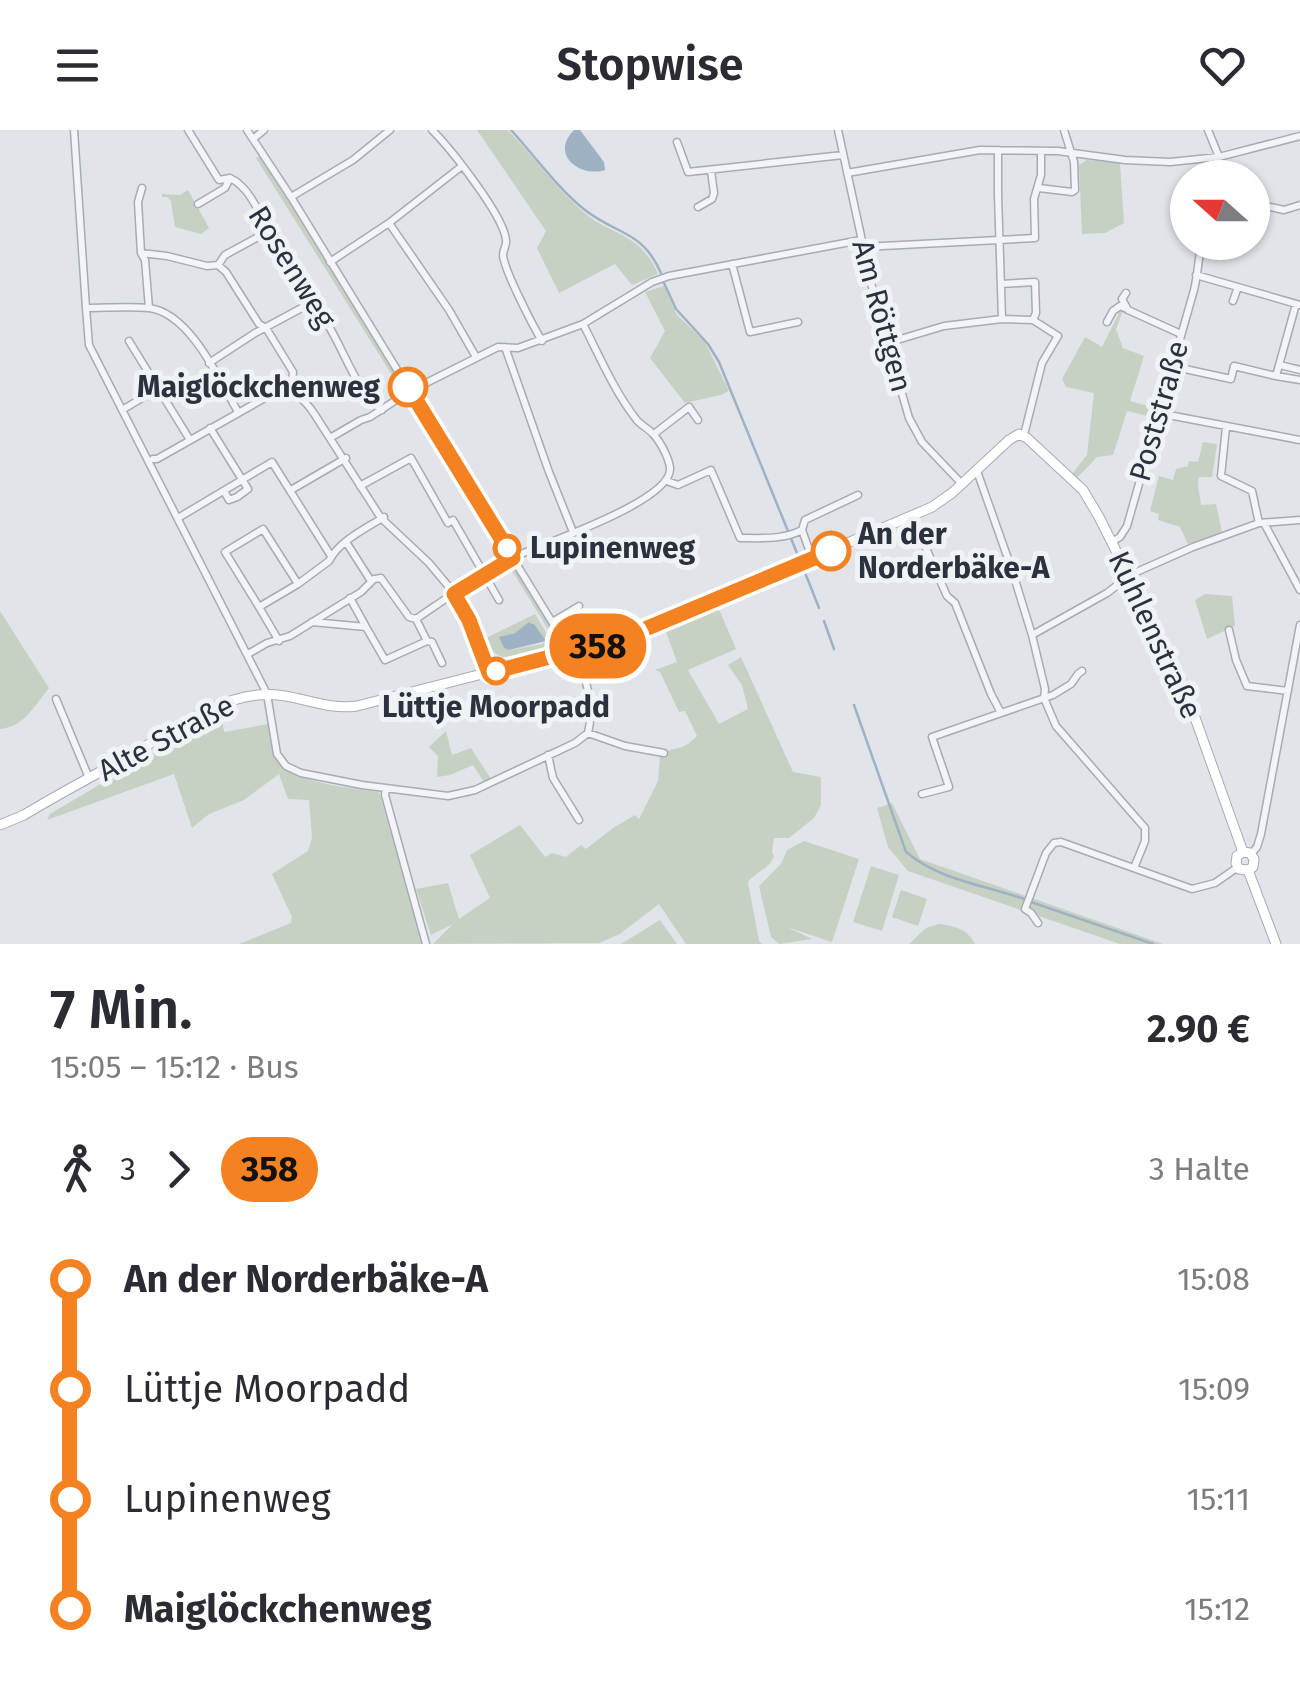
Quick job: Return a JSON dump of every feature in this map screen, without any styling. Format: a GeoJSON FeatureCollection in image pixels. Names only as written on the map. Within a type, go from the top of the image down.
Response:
{"type":"FeatureCollection","features":[{"type":"Feature","properties":{"kind":"street"},"geometry":{"type":"LineString","coordinates":[[74,130],[89,345],[267,694],[277,754],[286,766],[301,773],[448,796],[475,790],[575,743],[588,733],[590,704],[576,651]]}},
{"type":"Feature","properties":{"kind":"street","name":"Rosenweg"},"geometry":{"type":"LineString","coordinates":[[188,130],[219,180],[230,178],[240,184],[355,375],[382,410]]}},
{"type":"Feature","properties":{"kind":"street"},"geometry":{"type":"LineString","coordinates":[[248,130],[560,635]]}},
{"type":"Feature","properties":{"kind":"street"},"geometry":{"type":"LineString","coordinates":[[254,139],[264,130]]}},
{"type":"Feature","properties":{"kind":"street"},"geometry":{"type":"LineString","coordinates":[[291,197],[353,160],[390,130]]}},
{"type":"Feature","properties":{"kind":"street"},"geometry":{"type":"LineString","coordinates":[[432,130],[490,206],[506,239],[504,259],[518,296],[542,341]]}},
{"type":"Feature","properties":{"kind":"street","name":"Am Röttgen"},"geometry":{"type":"LineString","coordinates":[[838,130],[862,243],[910,418],[918,436],[962,484]]}},
{"type":"Feature","properties":{"kind":"street"},"geometry":{"type":"LineString","coordinates":[[1038,188],[1075,190],[1074,162],[1064,130]]}},
{"type":"Feature","properties":{"kind":"street"},"geometry":{"type":"LineString","coordinates":[[1208,130],[1219,160]]}},
{"type":"Feature","properties":{"kind":"street"},"geometry":{"type":"LineString","coordinates":[[848,173],[929,157],[998,150],[1072,153],[1170,167],[1300,136]]}},
{"type":"Feature","properties":{"kind":"street"},"geometry":{"type":"LineString","coordinates":[[676,142],[688,172],[843,154]]}},
{"type":"Feature","properties":{"kind":"street"},"geometry":{"type":"LineString","coordinates":[[998,150],[1002,319]]}},
{"type":"Feature","properties":{"kind":"street"},"geometry":{"type":"LineString","coordinates":[[330,438],[498,346],[518,348],[542,341],[583,324],[669,276],[862,243],[1035,238],[1034,203],[1041,152]]}},
{"type":"Feature","properties":{"kind":"street"},"geometry":{"type":"LineString","coordinates":[[330,262],[389,223],[462,166]]}},
{"type":"Feature","properties":{"kind":"street"},"geometry":{"type":"LineString","coordinates":[[698,207],[712,199],[712,171]]}},
{"type":"Feature","properties":{"kind":"street","name":"Rosenweg"},"geometry":{"type":"LineString","coordinates":[[198,204],[225,188],[230,178]]}},
{"type":"Feature","properties":{"kind":"street"},"geometry":{"type":"LineString","coordinates":[[142,188],[138,202],[149,308]]}},
{"type":"Feature","properties":{"kind":"street"},"geometry":{"type":"LineString","coordinates":[[1270,207],[1284,210],[1300,204]]}},
{"type":"Feature","properties":{"kind":"street"},"geometry":{"type":"LineString","coordinates":[[389,223],[449,310],[476,358]]}},
{"type":"Feature","properties":{"kind":"street"},"geometry":{"type":"LineString","coordinates":[[141,253],[207,266],[218,264],[225,255],[269,231]]}},
{"type":"Feature","properties":{"kind":"street","name":"Poststraße"},"geometry":{"type":"LineString","coordinates":[[1112,542],[1126,526],[1194,290],[1199,260]]}},
{"type":"Feature","properties":{"kind":"street"},"geometry":{"type":"LineString","coordinates":[[218,264],[293,372],[291,393]]}},
{"type":"Feature","properties":{"kind":"street"},"geometry":{"type":"LineString","coordinates":[[732,264],[750,332],[798,322]]}},
{"type":"Feature","properties":{"kind":"street"},"geometry":{"type":"LineString","coordinates":[[1196,274],[1298,305],[1276,376]]}},
{"type":"Feature","properties":{"kind":"street"},"geometry":{"type":"LineString","coordinates":[[1001,284],[1035,282],[1033,320]]}},
{"type":"Feature","properties":{"kind":"street"},"geometry":{"type":"LineString","coordinates":[[1233,301],[1238,287]]}},
{"type":"Feature","properties":{"kind":"street"},"geometry":{"type":"LineString","coordinates":[[1126,293],[1122,300],[1128,310]]}},
{"type":"Feature","properties":{"kind":"street"},"geometry":{"type":"LineString","coordinates":[[209,363],[311,302]]}},
{"type":"Feature","properties":{"kind":"street"},"geometry":{"type":"LineString","coordinates":[[1107,322],[1120,306],[1181,334]]}},
{"type":"Feature","properties":{"kind":"street"},"geometry":{"type":"LineString","coordinates":[[86,308],[149,308],[166,313],[182,324],[238,412]]}},
{"type":"Feature","properties":{"kind":"street"},"geometry":{"type":"LineString","coordinates":[[887,343],[944,326],[1002,319],[1033,320],[1058,336],[1042,363],[1024,435]]}},
{"type":"Feature","properties":{"kind":"street"},"geometry":{"type":"LineString","coordinates":[[248,654],[349,602],[381,578],[409,618],[416,619],[513,558],[646,499],[668,481],[669,462],[654,434],[637,421],[583,324]]}},
{"type":"Feature","properties":{"kind":"street"},"geometry":{"type":"LineString","coordinates":[[129,342],[155,390],[164,396],[190,440]]}},
{"type":"Feature","properties":{"kind":"street"},"geometry":{"type":"LineString","coordinates":[[505,347],[573,532]]}},
{"type":"Feature","properties":{"kind":"street"},"geometry":{"type":"LineString","coordinates":[[1280,364],[1300,370]]}},
{"type":"Feature","properties":{"kind":"street"},"geometry":{"type":"LineString","coordinates":[[1171,366],[1232,378],[1234,366],[1300,380]]}},
{"type":"Feature","properties":{"kind":"street"},"geometry":{"type":"LineString","coordinates":[[122,410],[155,390]]}},
{"type":"Feature","properties":{"kind":"street"},"geometry":{"type":"LineString","coordinates":[[153,459],[272,394],[291,393],[305,400],[383,517],[430,563],[454,594],[469,620],[489,673]]}},
{"type":"Feature","properties":{"kind":"street"},"geometry":{"type":"LineString","coordinates":[[654,434],[689,407],[698,420]]}},
{"type":"Feature","properties":{"kind":"street"},"geometry":{"type":"LineString","coordinates":[[1158,413],[1300,440]]}},
{"type":"Feature","properties":{"kind":"street"},"geometry":{"type":"LineString","coordinates":[[1226,427],[1220,476],[1252,491],[1261,523],[1300,590]]}},
{"type":"Feature","properties":{"kind":"street"},"geometry":{"type":"LineString","coordinates":[[210,428],[248,489],[229,500],[224,491]]}},
{"type":"Feature","properties":{"kind":"street","name":"Alte Straße"},"geometry":{"type":"LineString","coordinates":[[0,826],[222,704],[240,698],[289,696],[344,708],[626,637],[932,508],[1012,437],[1024,435]]}},
{"type":"Feature","properties":{"kind":"street","name":"Kuhlenstraße"},"geometry":{"type":"LineString","coordinates":[[1024,435],[1082,490],[1112,542],[1183,684],[1247,853]]}},
{"type":"Feature","properties":{"kind":"street"},"geometry":{"type":"LineString","coordinates":[[360,486],[411,458],[448,523],[453,520],[500,600]]}},
{"type":"Feature","properties":{"kind":"street"},"geometry":{"type":"LineString","coordinates":[[291,490],[346,459]]}},
{"type":"Feature","properties":{"kind":"street"},"geometry":{"type":"LineString","coordinates":[[178,518],[272,462],[330,556]]}},
{"type":"Feature","properties":{"kind":"street"},"geometry":{"type":"LineString","coordinates":[[668,481],[678,485],[714,469],[740,538],[798,532],[805,520],[858,495]]}},
{"type":"Feature","properties":{"kind":"street"},"geometry":{"type":"LineString","coordinates":[[976,470],[998,526],[1032,635],[1044,698],[1056,726],[1145,828],[1145,840],[1134,868]]}},
{"type":"Feature","properties":{"kind":"street"},"geometry":{"type":"LineString","coordinates":[[912,516],[946,596],[955,602],[1002,714]]}},
{"type":"Feature","properties":{"kind":"street"},"geometry":{"type":"LineString","coordinates":[[259,607],[298,584],[329,561],[346,542],[383,517]]}},
{"type":"Feature","properties":{"kind":"street"},"geometry":{"type":"LineString","coordinates":[[1032,635],[1108,593],[1128,576],[1193,547],[1261,523],[1300,520]]}},
{"type":"Feature","properties":{"kind":"street"},"geometry":{"type":"LineString","coordinates":[[279,640],[224,552],[262,529],[298,584]]}},
{"type":"Feature","properties":{"kind":"street"},"geometry":{"type":"LineString","coordinates":[[798,532],[807,561]]}},
{"type":"Feature","properties":{"kind":"street"},"geometry":{"type":"LineString","coordinates":[[346,542],[371,582]]}},
{"type":"Feature","properties":{"kind":"street"},"geometry":{"type":"LineString","coordinates":[[349,602],[385,660],[428,641]]}},
{"type":"Feature","properties":{"kind":"street"},"geometry":{"type":"LineString","coordinates":[[552,622],[580,606]]}},
{"type":"Feature","properties":{"kind":"street"},"geometry":{"type":"LineString","coordinates":[[416,619],[442,662]]}},
{"type":"Feature","properties":{"kind":"street"},"geometry":{"type":"LineString","coordinates":[[312,622],[366,626]]}},
{"type":"Feature","properties":{"kind":"street"},"geometry":{"type":"LineString","coordinates":[[1276,944],[1236,858],[1258,846],[1300,626]]}},
{"type":"Feature","properties":{"kind":"street"},"geometry":{"type":"LineString","coordinates":[[1229,630],[1236,660],[1248,686],[1288,691]]}},
{"type":"Feature","properties":{"kind":"street"},"geometry":{"type":"LineString","coordinates":[[922,794],[948,787],[932,738],[1044,698],[1065,688],[1082,671]]}},
{"type":"Feature","properties":{"kind":"street"},"geometry":{"type":"LineString","coordinates":[[56,699],[89,778]]}},
{"type":"Feature","properties":{"kind":"street"},"geometry":{"type":"LineString","coordinates":[[588,733],[624,746],[664,752]]}},
{"type":"Feature","properties":{"kind":"street"},"geometry":{"type":"LineString","coordinates":[[548,754],[553,778],[580,820]]}},
{"type":"Feature","properties":{"kind":"street"},"geometry":{"type":"LineString","coordinates":[[386,788],[426,944]]}},
{"type":"Feature","properties":{"kind":"street"},"geometry":{"type":"LineString","coordinates":[[1038,923],[1025,909],[1046,853],[1054,843],[1062,842],[1196,889],[1254,864],[1247,853]]}},
{"type":"Feature","properties":{"kind":"green space"},"geometry":{"type":"Polygon","coordinates":[[[477,130],[508,130],[572,202],[634,242],[658,274],[632,285],[615,264],[559,293],[537,248],[546,231],[477,130]]]}},
{"type":"Feature","properties":{"kind":"green space"},"geometry":{"type":"Polygon","coordinates":[[[262,155],[405,389],[402,391],[256,158],[262,155]]]}},
{"type":"Feature","properties":{"kind":"green space"},"geometry":{"type":"Polygon","coordinates":[[[1087,160],[1120,163],[1124,223],[1105,233],[1082,234],[1079,165],[1087,160]]]}},
{"type":"Feature","properties":{"kind":"green space"},"geometry":{"type":"Polygon","coordinates":[[[188,190],[209,228],[201,234],[175,227],[171,201],[162,197],[188,190]]]}},
{"type":"Feature","properties":{"kind":"green space"},"geometry":{"type":"Polygon","coordinates":[[[664,286],[677,315],[705,342],[729,391],[685,403],[650,358],[665,331],[645,292],[664,286]]]}},
{"type":"Feature","properties":{"kind":"green space"},"geometry":{"type":"Polygon","coordinates":[[[1121,309],[1116,329],[1123,348],[1144,356],[1130,401],[1155,408],[1152,417],[1127,411],[1113,455],[1097,457],[1076,479],[1071,475],[1087,455],[1094,393],[1066,387],[1062,379],[1085,337],[1102,347],[1121,309]]]}},
{"type":"Feature","properties":{"kind":"green space"},"geometry":{"type":"Polygon","coordinates":[[[407,400],[413,400],[556,631],[551,634],[407,400]]]}},
{"type":"Feature","properties":{"kind":"green space"},"geometry":{"type":"Polygon","coordinates":[[[1203,442],[1217,444],[1212,477],[1199,477],[1201,505],[1216,504],[1222,532],[1188,544],[1180,527],[1158,520],[1159,514],[1150,511],[1159,476],[1173,480],[1176,469],[1188,466],[1189,461],[1198,462],[1203,442]]]}},
{"type":"Feature","properties":{"kind":"green space"},"geometry":{"type":"Polygon","coordinates":[[[1205,594],[1232,596],[1235,626],[1207,639],[1195,600],[1205,594]]]}},
{"type":"Feature","properties":{"kind":"green space"},"geometry":{"type":"Polygon","coordinates":[[[718,607],[736,649],[688,670],[719,724],[748,709],[742,685],[728,665],[741,657],[793,772],[821,777],[821,805],[814,818],[789,838],[774,838],[772,860],[748,882],[762,944],[686,944],[659,904],[620,934],[599,943],[433,944],[453,924],[431,935],[416,889],[448,883],[459,919],[490,898],[470,855],[520,825],[545,857],[552,853],[566,857],[581,845],[586,849],[635,815],[639,819],[658,781],[660,754],[683,747],[697,736],[685,711],[679,712],[660,672],[655,670],[677,662],[665,629],[718,607]]]}},
{"type":"Feature","properties":{"kind":"green space"},"geometry":{"type":"Polygon","coordinates":[[[0,611],[49,688],[22,720],[0,729],[0,611]]]}},
{"type":"Feature","properties":{"kind":"green space"},"geometry":{"type":"Polygon","coordinates":[[[535,614],[548,636],[561,646],[509,658],[494,652],[486,638],[535,614]],[[530,622],[515,633],[500,637],[510,650],[542,644],[546,641],[530,622]]]}},
{"type":"Feature","properties":{"kind":"green space"},"geometry":{"type":"Polygon","coordinates":[[[221,713],[224,732],[268,724],[280,762],[299,775],[326,784],[379,792],[423,944],[239,944],[291,923],[292,917],[272,874],[308,851],[312,838],[309,800],[288,799],[279,774],[244,800],[209,814],[192,828],[174,774],[47,820],[50,814],[221,713]]]}},
{"type":"Feature","properties":{"kind":"green space"},"geometry":{"type":"Polygon","coordinates":[[[446,731],[452,755],[471,748],[491,779],[484,782],[473,765],[437,777],[438,756],[429,747],[446,731]]]}},
{"type":"Feature","properties":{"kind":"green space"},"geometry":{"type":"Polygon","coordinates":[[[892,803],[920,859],[1163,944],[1120,944],[908,871],[888,847],[877,808],[892,803]]]}},
{"type":"Feature","properties":{"kind":"green space"},"geometry":{"type":"Polygon","coordinates":[[[804,841],[859,859],[832,942],[787,927],[812,939],[779,944],[771,937],[759,886],[781,864],[787,850],[804,841]]]}},
{"type":"Feature","properties":{"kind":"green space"},"geometry":{"type":"Polygon","coordinates":[[[871,866],[899,875],[882,931],[853,922],[871,866]]]}},
{"type":"Feature","properties":{"kind":"green space"},"geometry":{"type":"Polygon","coordinates":[[[901,890],[927,899],[918,926],[892,917],[901,890]]]}},
{"type":"Feature","properties":{"kind":"green space"},"geometry":{"type":"Polygon","coordinates":[[[660,920],[677,944],[621,944],[660,920]]]}},
{"type":"Feature","properties":{"kind":"green space"},"geometry":{"type":"Polygon","coordinates":[[[939,924],[960,929],[975,944],[909,944],[926,928],[939,924]]]}},
{"type":"Feature","properties":{"kind":"water"},"geometry":{"type":"Polygon","coordinates":[[[574,130],[580,130],[604,162],[605,170],[587,171],[566,156],[567,139],[574,130]]]}},
{"type":"Feature","properties":{"kind":"water"},"geometry":{"type":"Polygon","coordinates":[[[529,622],[546,641],[504,648],[499,637],[515,633],[529,622]]]}},
{"type":"Feature","properties":{"kind":"waterway"},"geometry":{"type":"LineString","coordinates":[[511,130],[575,202],[637,241],[661,273]]}},
{"type":"Feature","properties":{"kind":"waterway"},"geometry":{"type":"LineString","coordinates":[[664,283],[676,309],[719,362],[799,558]]}},
{"type":"Feature","properties":{"kind":"waterway"},"geometry":{"type":"LineString","coordinates":[[802,565],[819,608]]}},
{"type":"Feature","properties":{"kind":"waterway"},"geometry":{"type":"LineString","coordinates":[[824,621],[834,649]]}},
{"type":"Feature","properties":{"kind":"waterway"},"geometry":{"type":"LineString","coordinates":[[854,705],[906,852],[947,875],[1024,899]]}},
{"type":"Feature","properties":{"kind":"waterway"},"geometry":{"type":"LineString","coordinates":[[1031,902],[1153,944]]}},
{"type":"Feature","properties":{"kind":"bus line","name":"358"},"geometry":{"type":"LineString","coordinates":[[408,387],[513,558],[454,594],[469,620],[489,673],[626,637],[831,551]]}},
{"type":"Feature","properties":{"kind":"place","name":"Maiglöckchenweg"},"geometry":{"type":"Point","coordinates":[408,387]}},
{"type":"Feature","properties":{"kind":"place","name":"Lupinenweg"},"geometry":{"type":"Point","coordinates":[507,548]}},
{"type":"Feature","properties":{"kind":"place","name":"An der Norderbäke-A"},"geometry":{"type":"Point","coordinates":[831,551]}},
{"type":"Feature","properties":{"kind":"place","name":"Lüttje Moorpadd"},"geometry":{"type":"Point","coordinates":[496,671]}}]}
